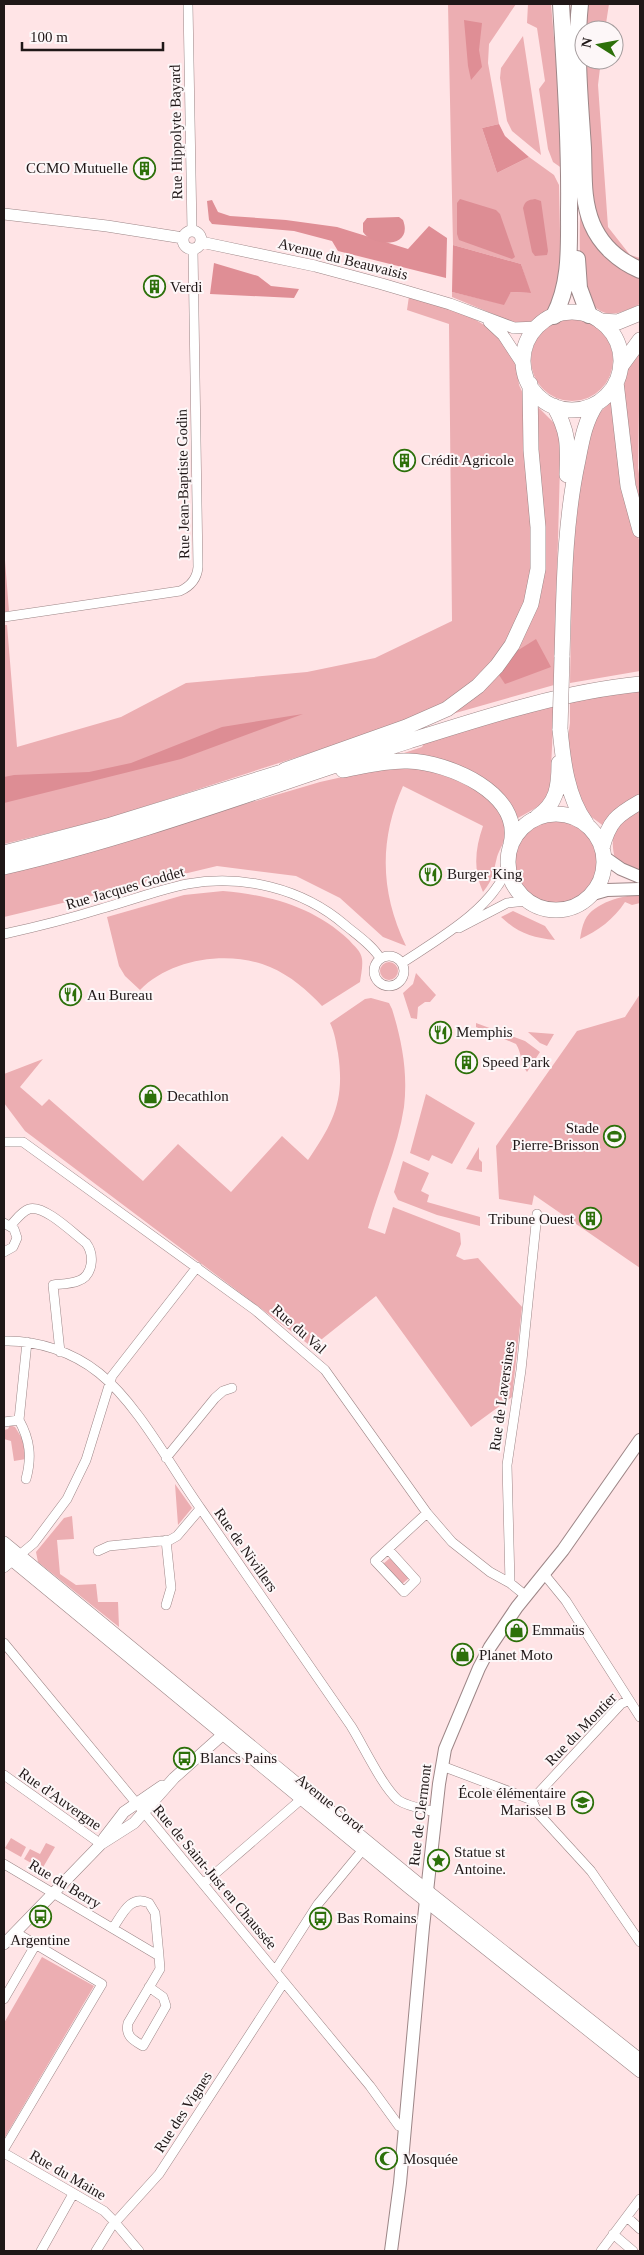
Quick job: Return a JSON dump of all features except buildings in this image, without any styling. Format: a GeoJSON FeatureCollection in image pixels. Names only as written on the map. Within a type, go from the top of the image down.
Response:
{"type":"FeatureCollection","features":[{"type":"Feature","properties":{"kind":"highway"},"geometry":{"type":"LineString","coordinates":[[554,316],[566,286],[569,245],[569,142],[561,4]]}},
{"type":"Feature","properties":{"kind":"highway"},"geometry":{"type":"LineString","coordinates":[[580,4],[578,34],[584,192],[590,218],[600,237],[612,252],[640,270]]}},
{"type":"Feature","properties":{"kind":"highway"},"geometry":{"type":"LineString","coordinates":[[580,116],[577,126],[577,259],[579,288],[595,318]]}},
{"type":"Feature","properties":{"kind":"main road"},"geometry":{"type":"LineString","coordinates":[[640,313],[618,322],[573,312],[554,316],[538,326],[526,345],[524,367],[530,384],[538,396],[554,406],[579,409],[597,403],[610,392],[616,382],[621,366],[640,340]]}},
{"type":"Feature","properties":{"kind":"main road"},"geometry":{"type":"LineString","coordinates":[[595,318],[608,328],[617,341],[621,366]]}},
{"type":"Feature","properties":{"kind":"main road"},"geometry":{"type":"LineString","coordinates":[[616,382],[628,486],[640,530]]}},
{"type":"Feature","properties":{"kind":"main road"},"geometry":{"type":"LineString","coordinates":[[264,777],[406,727],[447,709],[464,698],[484,680],[512,645],[531,604],[538,569],[538,528],[531,450],[530,384]]}},
{"type":"Feature","properties":{"kind":"main road"},"geometry":{"type":"LineString","coordinates":[[567,524],[584,429],[597,403]]}},
{"type":"Feature","properties":{"kind":"main road"},"geometry":{"type":"LineString","coordinates":[[511,844],[522,828],[549,808],[557,791],[567,524],[568,438],[564,425],[554,406]]}},
{"type":"Feature","properties":{"kind":"main road"},"geometry":{"type":"LineString","coordinates":[[4,853],[95,830],[524,698],[575,686],[640,677]]}},
{"type":"Feature","properties":{"kind":"main road"},"geometry":{"type":"LineString","coordinates":[[240,798],[330,766],[502,712],[570,695],[640,684]]}},
{"type":"Feature","properties":{"kind":"main road"},"geometry":{"type":"LineString","coordinates":[[560,729],[573,799],[580,814],[603,852],[621,869],[640,876]]}},
{"type":"Feature","properties":{"kind":"main road"},"geometry":{"type":"LineString","coordinates":[[4,867],[84,846],[240,798],[332,773],[401,761],[427,763],[448,768],[467,777],[500,801],[509,814],[512,824],[508,866],[512,884],[526,901],[544,909],[560,911],[579,905],[593,894],[607,890],[640,889]]}},
{"type":"Feature","properties":{"kind":"main road"},"geometry":{"type":"LineString","coordinates":[[593,894],[602,876],[603,852],[613,820],[640,802]]}},
{"type":"Feature","properties":{"kind":"main road"},"geometry":{"type":"LineString","coordinates":[[534,819],[548,815],[564,815],[578,819],[590,828]]}},
{"type":"Feature","properties":{"kind":"main road","name":"Rue de Clermont"},"geometry":{"type":"LineString","coordinates":[[391,2251],[426,1895],[442,1766],[447,1744],[483,1658],[640,1440]]}},
{"type":"Feature","properties":{"kind":"street","name":"Rue Hippolyte Bayard"},"geometry":{"type":"LineString","coordinates":[[187,234],[188,4]]}},
{"type":"Feature","properties":{"kind":"street"},"geometry":{"type":"LineString","coordinates":[[4,214],[200,234],[197,246],[185,246],[187,234]]}},
{"type":"Feature","properties":{"kind":"street","name":"Avenue du Beauvaisis"},"geometry":{"type":"LineString","coordinates":[[197,246],[315,266],[475,312],[514,328],[538,326]]}},
{"type":"Feature","properties":{"kind":"street","name":"Rue Jean-Baptiste Godin"},"geometry":{"type":"LineString","coordinates":[[4,617],[180,591],[188,586],[197,575],[197,246]]}},
{"type":"Feature","properties":{"kind":"street","name":"Avenue du Beauvaisis"},"geometry":{"type":"LineString","coordinates":[[475,312],[503,335],[524,367]]}},
{"type":"Feature","properties":{"kind":"street"},"geometry":{"type":"LineString","coordinates":[[448,933],[492,895],[501,882],[508,866]]}},
{"type":"Feature","properties":{"kind":"street","name":"Rue Jacques Goddet"},"geometry":{"type":"LineString","coordinates":[[4,934],[53,923],[185,885],[241,882],[277,889],[316,904],[368,944],[380,958]]}},
{"type":"Feature","properties":{"kind":"street"},"geometry":{"type":"LineString","coordinates":[[402,963],[448,933],[502,905],[526,901]]}},
{"type":"Feature","properties":{"kind":"street"},"geometry":{"type":"LineString","coordinates":[[393,956],[402,963],[404,972],[401,980],[394,985],[385,986],[378,982],[374,974],[375,965],[380,958],[393,956]]}},
{"type":"Feature","properties":{"kind":"street","name":"Rue du Val"},"geometry":{"type":"LineString","coordinates":[[4,1142],[15,1140],[23,1142],[256,1310],[330,1374],[427,1513],[457,1546],[526,1596]]}},
{"type":"Feature","properties":{"kind":"street"},"geometry":{"type":"LineString","coordinates":[[4,1252],[10,1250],[16,1243],[16,1233],[7,1224],[25,1211],[33,1208],[42,1210],[86,1243],[91,1251],[91,1264],[85,1277],[77,1282],[53,1285],[60,1352]]}},
{"type":"Feature","properties":{"kind":"street","name":"Rue de Laversines"},"geometry":{"type":"LineString","coordinates":[[510,1583],[507,1465],[520,1375],[538,1214]]}},
{"type":"Feature","properties":{"kind":"street"},"geometry":{"type":"LineString","coordinates":[[10,1559],[30,1547],[67,1499],[78,1480],[89,1451],[109,1382],[197,1267]]}},
{"type":"Feature","properties":{"kind":"street","name":"Rue de Nivillers"},"geometry":{"type":"LineString","coordinates":[[4,1341],[27,1342],[60,1352],[90,1366],[125,1399],[352,1726],[361,1744],[397,1799],[436,1812]]}},
{"type":"Feature","properties":{"kind":"street"},"geometry":{"type":"LineString","coordinates":[[26,1479],[30,1460],[28,1441],[18,1420],[27,1342]]}},
{"type":"Feature","properties":{"kind":"street"},"geometry":{"type":"LineString","coordinates":[[166,1458],[215,1398],[232,1388]]}},
{"type":"Feature","properties":{"kind":"street"},"geometry":{"type":"LineString","coordinates":[[4,1422],[18,1420]]}},
{"type":"Feature","properties":{"kind":"street"},"geometry":{"type":"LineString","coordinates":[[98,1551],[109,1546],[166,1540],[176,1536],[200,1509]]}},
{"type":"Feature","properties":{"kind":"street"},"geometry":{"type":"LineString","coordinates":[[388,1549],[416,1580],[404,1592],[376,1561],[388,1549],[427,1513]]}},
{"type":"Feature","properties":{"kind":"street"},"geometry":{"type":"LineString","coordinates":[[166,1540],[171,1588],[166,1605]]}},
{"type":"Feature","properties":{"kind":"street","name":"Avenue Corot"},"geometry":{"type":"LineString","coordinates":[[4,1542],[10,1559],[226,1731],[640,2072]]}},
{"type":"Feature","properties":{"kind":"street"},"geometry":{"type":"LineString","coordinates":[[544,1574],[566,1601],[629,1700],[639,1712]]}},
{"type":"Feature","properties":{"kind":"street","name":"Rue de Saint-Just en Chaussée"},"geometry":{"type":"LineString","coordinates":[[4,1643],[370,2086],[399,2126],[404,2128]]}},
{"type":"Feature","properties":{"kind":"street","name":"Rue du Montier"},"geometry":{"type":"LineString","coordinates":[[532,1800],[621,1704],[629,1700]]}},
{"type":"Feature","properties":{"kind":"street"},"geometry":{"type":"LineString","coordinates":[[4,1944],[101,1844],[134,1823],[140,1808],[226,1731]]}},
{"type":"Feature","properties":{"kind":"street"},"geometry":{"type":"LineString","coordinates":[[442,1766],[532,1800],[537,1812],[591,1871],[640,1942]]}},
{"type":"Feature","properties":{"kind":"street","name":"Rue d'Auvergne"},"geometry":{"type":"LineString","coordinates":[[5,1779],[101,1844]]}},
{"type":"Feature","properties":{"kind":"street"},"geometry":{"type":"LineString","coordinates":[[203,1884],[305,1796]]}},
{"type":"Feature","properties":{"kind":"street"},"geometry":{"type":"LineString","coordinates":[[275,1971],[318,1904],[366,1846]]}},
{"type":"Feature","properties":{"kind":"street","name":"Rue du Berry"},"geometry":{"type":"LineString","coordinates":[[4,1864],[159,1956]]}},
{"type":"Feature","properties":{"kind":"street","name":"Avenue Corot"},"geometry":{"type":"LineString","coordinates":[[426,1895],[640,2059]]}},
{"type":"Feature","properties":{"kind":"street"},"geometry":{"type":"LineString","coordinates":[[113,1928],[130,1904],[139,1900],[149,1903],[155,1913],[160,1969],[149,1987],[127,2028],[131,2038],[143,2046],[166,2006],[163,1996],[149,1987]]}},
{"type":"Feature","properties":{"kind":"street"},"geometry":{"type":"LineString","coordinates":[[4,2149],[102,1984],[15,1932]]}},
{"type":"Feature","properties":{"kind":"street"},"geometry":{"type":"LineString","coordinates":[[4,1998],[36,1944]]}},
{"type":"Feature","properties":{"kind":"street","name":"Rue des Vignes"},"geometry":{"type":"LineString","coordinates":[[96,2251],[116,2223],[159,2174],[284,1982]]}},
{"type":"Feature","properties":{"kind":"street","name":"Rue du Maine"},"geometry":{"type":"LineString","coordinates":[[4,2153],[104,2212],[116,2223],[139,2251]]}},
{"type":"Feature","properties":{"kind":"street"},"geometry":{"type":"LineString","coordinates":[[41,2251],[73,2194]]}},
{"type":"Feature","properties":{"kind":"street"},"geometry":{"type":"LineString","coordinates":[[601,2251],[640,2200]]}},
{"type":"Feature","properties":{"kind":"street"},"geometry":{"type":"LineString","coordinates":[[627,2217],[640,2229]]}},
{"type":"Feature","properties":{"kind":"street"},"geometry":{"type":"LineString","coordinates":[[613,2234],[633,2251]]}},
{"type":"Feature","properties":{"kind":"shaded area"},"geometry":{"type":"Polygon","coordinates":[[[448,4],[516,4],[489,44],[488,63],[499,124],[482,128],[497,173],[529,157],[554,175],[559,185],[561,277],[556,299],[547,311],[529,323],[515,323],[452,297],[452,292],[503,304],[511,292],[530,293],[521,264],[453,245],[448,4]]]}},
{"type":"Feature","properties":{"kind":"shaded area"},"geometry":{"type":"Polygon","coordinates":[[[528,4],[551,4],[561,119],[563,169],[553,162],[548,149],[539,89],[545,81],[537,28],[527,23],[528,4]]]}},
{"type":"Feature","properties":{"kind":"shaded area"},"geometry":{"type":"Polygon","coordinates":[[[586,4],[609,4],[607,20],[585,20],[586,4]]]}},
{"type":"Feature","properties":{"kind":"shaded area"},"geometry":{"type":"Polygon","coordinates":[[[464,20],[482,23],[479,50],[482,67],[471,80],[468,66],[464,20]]]}},
{"type":"Feature","properties":{"kind":"shaded area"},"geometry":{"type":"Polygon","coordinates":[[[523,36],[541,155],[512,131],[507,121],[500,78],[501,68],[523,36]]]}},
{"type":"Feature","properties":{"kind":"shaded area"},"geometry":{"type":"Polygon","coordinates":[[[586,70],[600,70],[598,85],[608,227],[630,255],[640,258],[640,263],[611,243],[598,223],[591,198],[586,70]]]}},
{"type":"Feature","properties":{"kind":"shaded area"},"geometry":{"type":"Polygon","coordinates":[[[499,124],[505,136],[529,157],[497,173],[482,128],[499,124]]]}},
{"type":"Feature","properties":{"kind":"shaded area"},"geometry":{"type":"Polygon","coordinates":[[[460,199],[496,210],[500,214],[515,257],[512,259],[459,240],[457,234],[457,203],[460,199]]]}},
{"type":"Feature","properties":{"kind":"shaded area"},"geometry":{"type":"Polygon","coordinates":[[[535,199],[541,201],[547,255],[535,256],[532,252],[523,208],[527,201],[535,199]]]}},
{"type":"Feature","properties":{"kind":"shaded area"},"geometry":{"type":"Polygon","coordinates":[[[212,200],[218,212],[230,216],[286,220],[337,227],[408,249],[429,226],[447,238],[446,278],[338,251],[332,241],[294,231],[212,224],[209,220],[207,201],[212,200]]]}},
{"type":"Feature","properties":{"kind":"shaded area"},"geometry":{"type":"Polygon","coordinates":[[[580,204],[640,273],[640,304],[612,314],[603,312],[593,305],[583,280],[580,247],[580,204]]]}},
{"type":"Feature","properties":{"kind":"shaded area"},"geometry":{"type":"Polygon","coordinates":[[[399,217],[403,220],[405,229],[403,236],[398,240],[391,242],[375,241],[363,232],[363,223],[367,218],[399,217]]]}},
{"type":"Feature","properties":{"kind":"shaded area"},"geometry":{"type":"Polygon","coordinates":[[[453,245],[521,264],[531,293],[511,292],[504,305],[452,292],[453,245]]]}},
{"type":"Feature","properties":{"kind":"shaded area"},"geometry":{"type":"Polygon","coordinates":[[[214,263],[258,276],[271,286],[299,289],[294,298],[210,294],[214,263]]]}},
{"type":"Feature","properties":{"kind":"shaded area"},"geometry":{"type":"Polygon","coordinates":[[[409,296],[466,314],[489,328],[505,346],[517,365],[519,385],[525,398],[526,422],[523,439],[532,525],[532,556],[526,601],[508,643],[485,671],[445,704],[381,730],[106,819],[4,844],[4,625],[7,625],[17,747],[121,717],[186,683],[307,672],[375,658],[452,621],[449,324],[407,310],[409,296]]]}},
{"type":"Feature","properties":{"kind":"shaded area"},"geometry":{"type":"Polygon","coordinates":[[[572,319],[588,323],[601,331],[609,344],[613,360],[609,376],[601,389],[588,397],[572,401],[556,397],[543,389],[535,376],[531,360],[535,344],[543,331],[556,323],[572,319]]]}},
{"type":"Feature","properties":{"kind":"shaded area"},"geometry":{"type":"Polygon","coordinates":[[[640,350],[638,468],[640,513],[622,394],[628,368],[640,350]]]}},
{"type":"Feature","properties":{"kind":"shaded area"},"geometry":{"type":"Polygon","coordinates":[[[613,400],[626,508],[640,542],[640,671],[570,683],[573,515],[590,426],[596,416],[613,400]]]}},
{"type":"Feature","properties":{"kind":"shaded area"},"geometry":{"type":"Polygon","coordinates":[[[537,406],[561,430],[554,685],[445,716],[512,654],[533,606],[537,406]]]}},
{"type":"Feature","properties":{"kind":"shaded area"},"geometry":{"type":"Polygon","coordinates":[[[4,548],[9,611],[4,612],[4,548]]]}},
{"type":"Feature","properties":{"kind":"shaded area"},"geometry":{"type":"Polygon","coordinates":[[[536,639],[551,667],[505,684],[497,672],[512,654],[536,639]]]}},
{"type":"Feature","properties":{"kind":"shaded area"},"geometry":{"type":"Polygon","coordinates":[[[640,691],[640,796],[605,827],[582,810],[567,745],[570,701],[640,691]]]}},
{"type":"Feature","properties":{"kind":"shaded area"},"geometry":{"type":"Polygon","coordinates":[[[554,704],[550,790],[541,805],[518,818],[510,803],[496,788],[404,757],[404,753],[422,747],[424,743],[554,704]]]}},
{"type":"Feature","properties":{"kind":"shaded area"},"geometry":{"type":"Polygon","coordinates":[[[303,714],[181,759],[4,803],[4,777],[89,772],[131,763],[222,727],[303,714]]]}},
{"type":"Feature","properties":{"kind":"shaded area"},"geometry":{"type":"Polygon","coordinates":[[[411,768],[442,772],[460,779],[475,788],[497,807],[505,823],[506,832],[491,879],[483,892],[476,868],[476,859],[483,826],[403,786],[390,826],[386,866],[391,906],[406,946],[383,937],[340,898],[296,876],[217,866],[4,917],[4,875],[320,782],[369,771],[411,768]]]}},
{"type":"Feature","properties":{"kind":"shaded area"},"geometry":{"type":"Polygon","coordinates":[[[640,809],[640,871],[625,866],[615,859],[613,841],[614,834],[621,823],[640,809]]]}},
{"type":"Feature","properties":{"kind":"shaded area"},"geometry":{"type":"Polygon","coordinates":[[[556,821],[572,824],[585,833],[594,846],[597,862],[594,878],[585,891],[572,900],[556,903],[540,900],[527,891],[518,878],[515,862],[518,846],[527,833],[540,824],[556,821]]]}},
{"type":"Feature","properties":{"kind":"shaded area"},"geometry":{"type":"Polygon","coordinates":[[[223,891],[274,900],[306,911],[321,919],[349,940],[359,951],[362,962],[360,982],[322,1006],[311,994],[278,971],[254,962],[238,959],[220,958],[184,964],[153,979],[140,990],[125,976],[119,966],[107,917],[184,895],[223,891]]]}},
{"type":"Feature","properties":{"kind":"shaded area"},"geometry":{"type":"Polygon","coordinates":[[[640,894],[640,903],[632,905],[625,902],[605,924],[580,939],[585,920],[595,909],[618,898],[640,894]]]}},
{"type":"Feature","properties":{"kind":"shaded area"},"geometry":{"type":"Polygon","coordinates":[[[513,911],[545,926],[555,940],[526,934],[513,927],[501,917],[513,911]]]}},
{"type":"Feature","properties":{"kind":"shaded area"},"geometry":{"type":"Polygon","coordinates":[[[389,962],[395,965],[398,971],[395,977],[389,980],[383,977],[380,971],[383,965],[389,962]]]}},
{"type":"Feature","properties":{"kind":"shaded area"},"geometry":{"type":"Polygon","coordinates":[[[416,973],[436,995],[430,1002],[425,1002],[418,1007],[417,1019],[411,1018],[403,993],[413,984],[416,973]]]}},
{"type":"Feature","properties":{"kind":"shaded area"},"geometry":{"type":"Polygon","coordinates":[[[640,994],[640,1268],[534,1195],[532,1205],[499,1199],[496,1146],[577,1031],[625,1017],[640,994]]]}},
{"type":"Feature","properties":{"kind":"shaded area"},"geometry":{"type":"Polygon","coordinates":[[[371,998],[389,1003],[392,1009],[399,1033],[405,1069],[405,1094],[401,1122],[393,1153],[368,1228],[385,1234],[393,1207],[460,1233],[461,1244],[456,1256],[464,1260],[478,1258],[522,1307],[512,1397],[471,1427],[376,1296],[312,1347],[25,1131],[4,1103],[4,1074],[43,1059],[20,1087],[42,1106],[49,1099],[143,1181],[178,1144],[231,1192],[282,1136],[308,1160],[331,1122],[338,1097],[340,1070],[334,1034],[330,1023],[365,999],[371,998]]]}},
{"type":"Feature","properties":{"kind":"shaded area"},"geometry":{"type":"Polygon","coordinates":[[[476,1023],[525,1041],[540,1052],[527,1072],[516,1044],[476,1027],[476,1023]]]}},
{"type":"Feature","properties":{"kind":"shaded area"},"geometry":{"type":"Polygon","coordinates":[[[528,1032],[554,1034],[547,1046],[540,1043],[528,1032]]]}},
{"type":"Feature","properties":{"kind":"shaded area"},"geometry":{"type":"Polygon","coordinates":[[[426,1094],[475,1123],[452,1164],[432,1155],[429,1161],[410,1153],[426,1094]]]}},
{"type":"Feature","properties":{"kind":"shaded area"},"geometry":{"type":"Polygon","coordinates":[[[479,1147],[482,1172],[466,1169],[479,1147]]]}},
{"type":"Feature","properties":{"kind":"shaded area"},"geometry":{"type":"Polygon","coordinates":[[[403,1161],[429,1173],[421,1191],[429,1195],[427,1202],[480,1217],[480,1226],[437,1215],[398,1200],[394,1192],[403,1161]]]}},
{"type":"Feature","properties":{"kind":"shaded area"},"geometry":{"type":"Polygon","coordinates":[[[10,1425],[15,1427],[23,1440],[26,1459],[14,1461],[11,1441],[4,1439],[4,1430],[8,1429],[10,1425]]]}},
{"type":"Feature","properties":{"kind":"shaded area"},"geometry":{"type":"Polygon","coordinates":[[[175,1484],[192,1508],[178,1525],[175,1484]]]}},
{"type":"Feature","properties":{"kind":"shaded area"},"geometry":{"type":"Polygon","coordinates":[[[72,1516],[74,1539],[57,1540],[60,1574],[76,1585],[96,1584],[98,1602],[118,1602],[119,1627],[38,1562],[36,1552],[64,1518],[72,1516]]]}},
{"type":"Feature","properties":{"kind":"shaded area"},"geometry":{"type":"Polygon","coordinates":[[[390,1558],[409,1578],[402,1584],[383,1564],[390,1558]]]}},
{"type":"Feature","properties":{"kind":"shaded area"},"geometry":{"type":"Polygon","coordinates":[[[11,1838],[26,1847],[21,1857],[5,1848],[11,1838]]]}},
{"type":"Feature","properties":{"kind":"shaded area"},"geometry":{"type":"Polygon","coordinates":[[[46,1843],[55,1847],[42,1869],[24,1859],[30,1849],[40,1854],[46,1843]]]}},
{"type":"Feature","properties":{"kind":"shaded area"},"geometry":{"type":"Polygon","coordinates":[[[42,1957],[94,1986],[5,2137],[4,2023],[42,1957]]]}},
{"type":"Feature","properties":{"kind":"place","name":"CCMO Mutuelle"},"geometry":{"type":"Point","coordinates":[144,168]}},
{"type":"Feature","properties":{"kind":"place","name":"Verdi"},"geometry":{"type":"Point","coordinates":[154,287]}},
{"type":"Feature","properties":{"kind":"place","name":"Crédit Agricole"},"geometry":{"type":"Point","coordinates":[405,460]}},
{"type":"Feature","properties":{"kind":"place","name":"Burger King"},"geometry":{"type":"Point","coordinates":[431,874]}},
{"type":"Feature","properties":{"kind":"place","name":"Au Bureau"},"geometry":{"type":"Point","coordinates":[71,995]}},
{"type":"Feature","properties":{"kind":"place","name":"Memphis"},"geometry":{"type":"Point","coordinates":[440,1032]}},
{"type":"Feature","properties":{"kind":"place","name":"Speed Park"},"geometry":{"type":"Point","coordinates":[466,1062]}},
{"type":"Feature","properties":{"kind":"place","name":"Decathlon"},"geometry":{"type":"Point","coordinates":[151,1096]}},
{"type":"Feature","properties":{"kind":"place","name":"Stade Pierre-Brisson"},"geometry":{"type":"Point","coordinates":[615,1137]}},
{"type":"Feature","properties":{"kind":"place","name":"Tribune Ouest"},"geometry":{"type":"Point","coordinates":[590,1219]}},
{"type":"Feature","properties":{"kind":"place","name":"Emmaüs"},"geometry":{"type":"Point","coordinates":[516,1630]}},
{"type":"Feature","properties":{"kind":"place","name":"Planet Moto"},"geometry":{"type":"Point","coordinates":[463,1655]}},
{"type":"Feature","properties":{"kind":"place","name":"Blancs Pains"},"geometry":{"type":"Point","coordinates":[184,1758]}},
{"type":"Feature","properties":{"kind":"place","name":"École élémentaire Marissel B"},"geometry":{"type":"Point","coordinates":[582,1802]}},
{"type":"Feature","properties":{"kind":"place","name":"Statue st Antoine."},"geometry":{"type":"Point","coordinates":[438,1861]}},
{"type":"Feature","properties":{"kind":"place","name":"Argentine"},"geometry":{"type":"Point","coordinates":[40,1917]}},
{"type":"Feature","properties":{"kind":"place","name":"Bas Romains"},"geometry":{"type":"Point","coordinates":[321,1918]}},
{"type":"Feature","properties":{"kind":"place","name":"Mosquée"},"geometry":{"type":"Point","coordinates":[387,2159]}}]}
